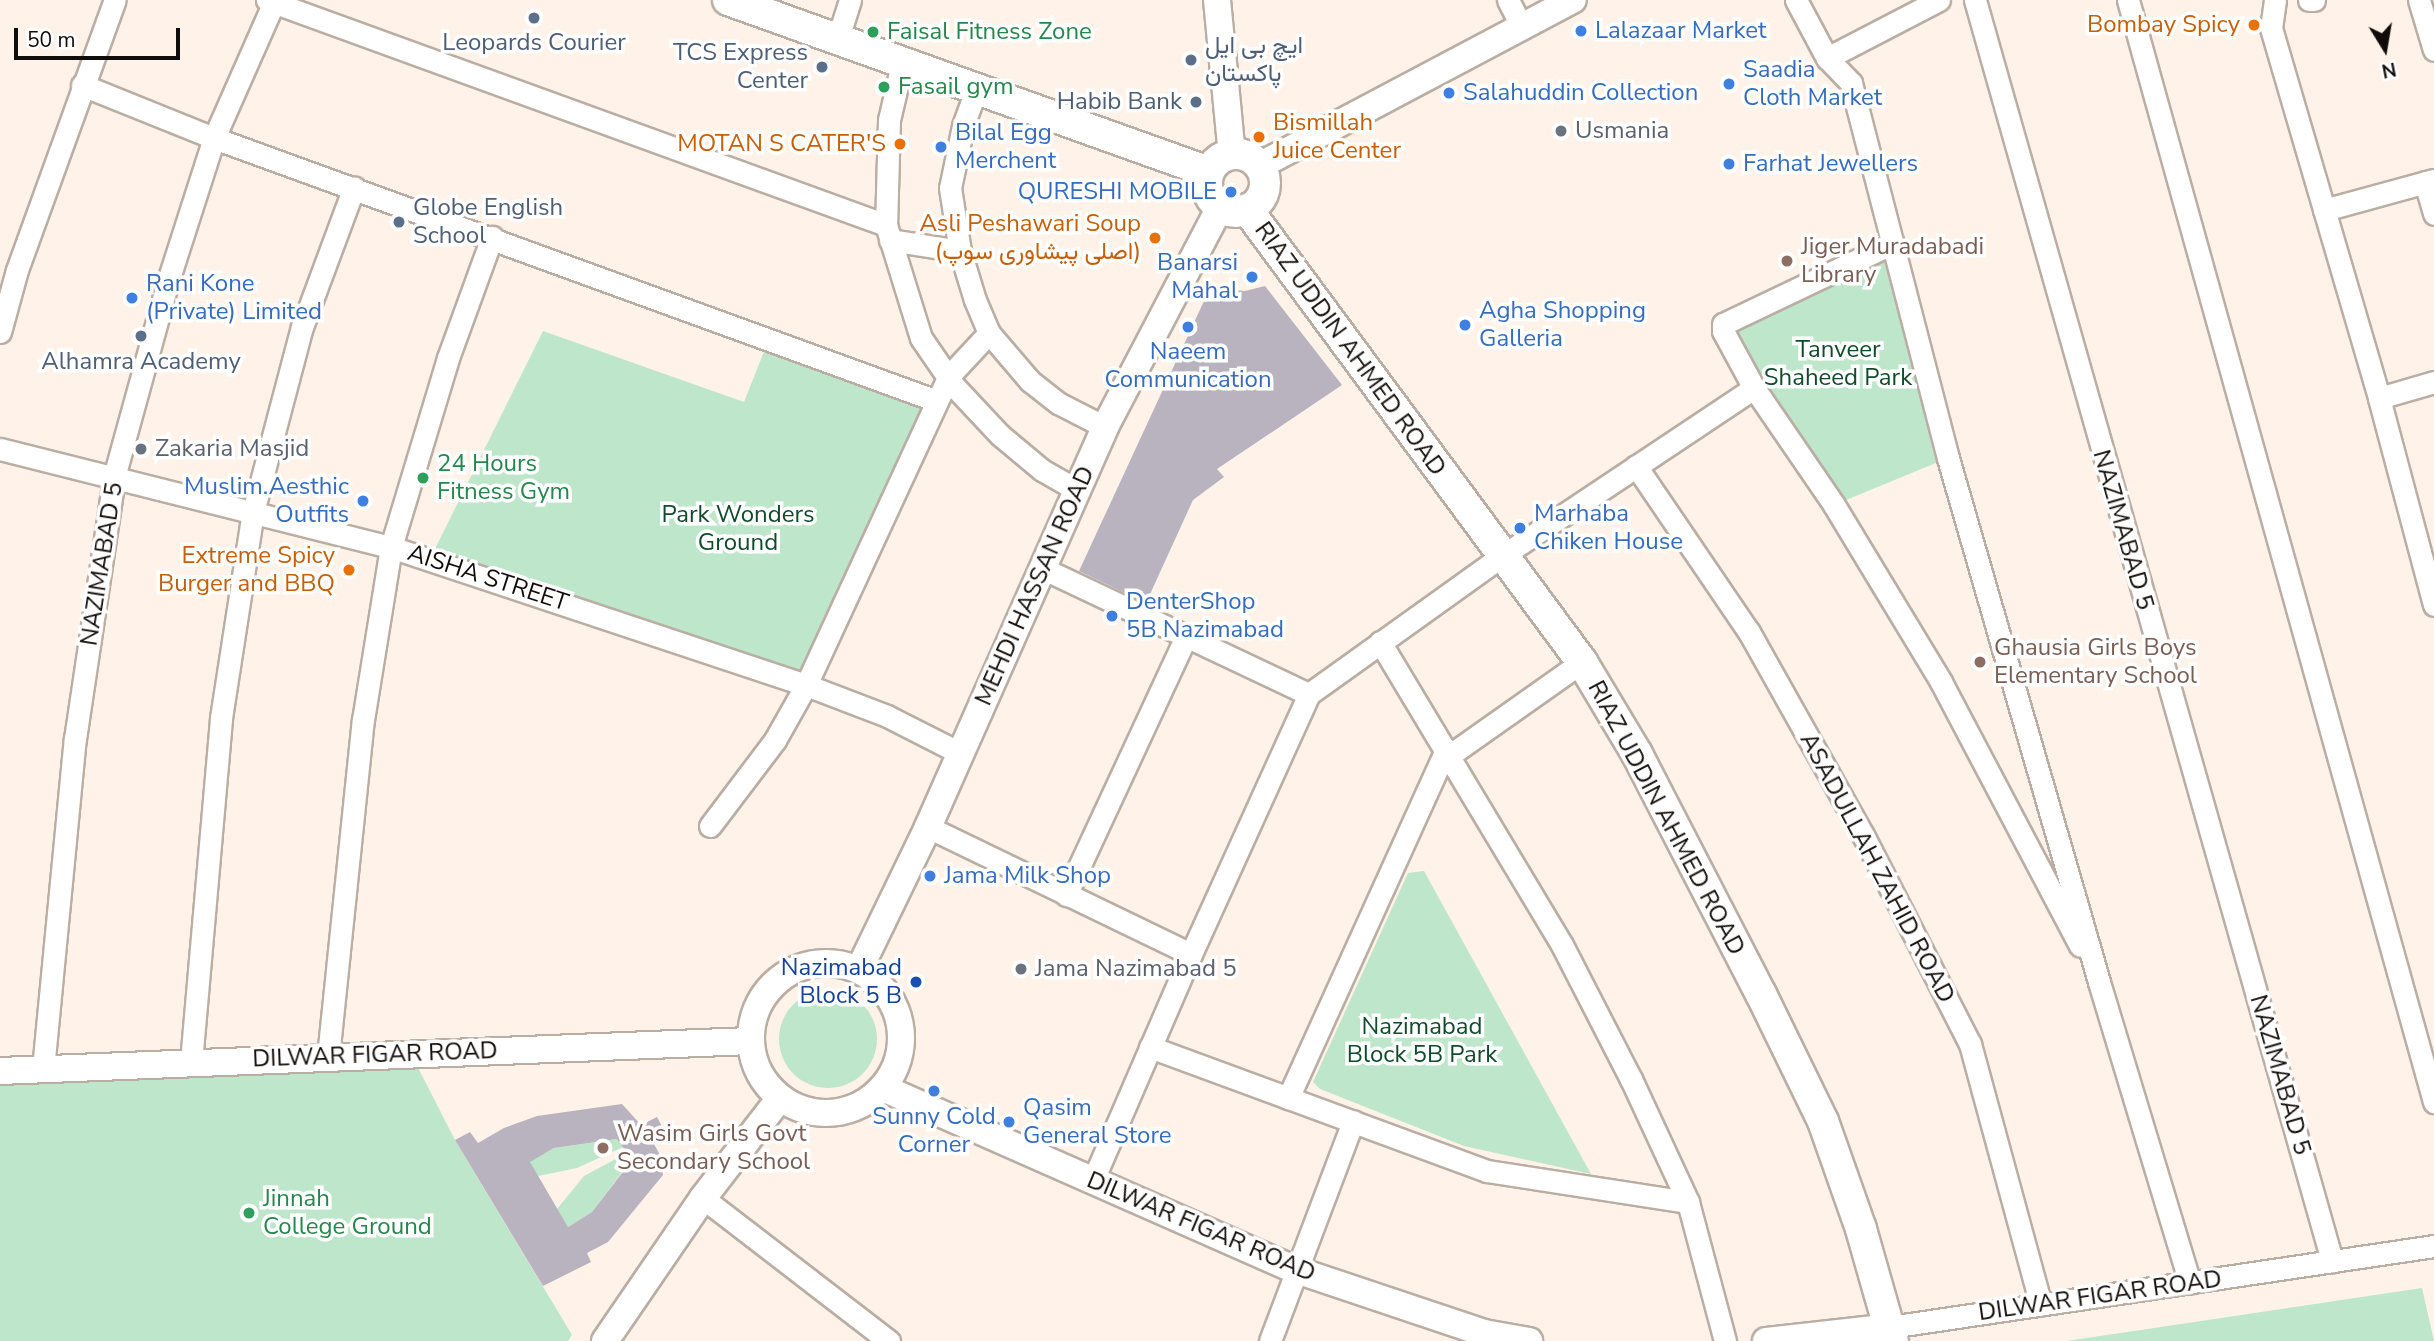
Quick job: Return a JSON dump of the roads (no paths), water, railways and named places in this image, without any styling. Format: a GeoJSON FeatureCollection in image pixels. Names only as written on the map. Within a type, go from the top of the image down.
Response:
{"type":"FeatureCollection","features":[{"type":"Feature","properties":{"kind":"main road"},"geometry":{"type":"LineString","coordinates":[[728,0],[976,90],[1233,164],[1265,182],[1264,190],[1255,205],[1233,208]]}},
{"type":"Feature","properties":{"kind":"main road","name":"RIAZ UDDIN AHMED ROAD"},"geometry":{"type":"LineString","coordinates":[[1233,164],[1208,191],[1233,208],[1502,556],[1582,662],[1637,754],[1761,994],[1822,1121],[1861,1229],[1891,1334]]}},
{"type":"Feature","properties":{"kind":"street"},"geometry":{"type":"LineString","coordinates":[[0,332],[17,270],[115,0]]}},
{"type":"Feature","properties":{"kind":"street"},"geometry":{"type":"LineString","coordinates":[[837,41],[850,0]]}},
{"type":"Feature","properties":{"kind":"street"},"geometry":{"type":"LineString","coordinates":[[1217,0],[1233,164],[1573,0]]}},
{"type":"Feature","properties":{"kind":"street"},"geometry":{"type":"LineString","coordinates":[[1508,0],[1521,25]]}},
{"type":"Feature","properties":{"kind":"street"},"geometry":{"type":"LineString","coordinates":[[1796,0],[1827,58],[1851,83],[1948,458],[2099,982],[2190,1283]]}},
{"type":"Feature","properties":{"kind":"street"},"geometry":{"type":"LineString","coordinates":[[1827,58],[1938,0]]}},
{"type":"Feature","properties":{"kind":"street","name":"NAZIMABAD 5"},"geometry":{"type":"LineString","coordinates":[[1975,0],[2332,1261]]}},
{"type":"Feature","properties":{"kind":"street"},"geometry":{"type":"LineString","coordinates":[[2128,0],[2434,1102]]}},
{"type":"Feature","properties":{"kind":"street"},"geometry":{"type":"LineString","coordinates":[[2275,0],[2271,28],[2379,398],[2433,596]]}},
{"type":"Feature","properties":{"kind":"street"},"geometry":{"type":"LineString","coordinates":[[2308,0],[2314,0]]}},
{"type":"Feature","properties":{"kind":"street"},"geometry":{"type":"LineString","coordinates":[[2418,0],[2434,50]]}},
{"type":"Feature","properties":{"kind":"street"},"geometry":{"type":"LineString","coordinates":[[272,1],[888,233],[960,251]]}},
{"type":"Feature","properties":{"kind":"street","name":"NAZIMABAD 5"},"geometry":{"type":"LineString","coordinates":[[43,1069],[75,739],[114,477],[168,281],[214,138],[272,1]]}},
{"type":"Feature","properties":{"kind":"street"},"geometry":{"type":"LineString","coordinates":[[902,64],[889,120],[888,233],[921,338],[948,377],[1000,435],[1042,470],[1077,490]]}},
{"type":"Feature","properties":{"kind":"street"},"geometry":{"type":"LineString","coordinates":[[82,85],[214,138],[937,401]]}},
{"type":"Feature","properties":{"kind":"street"},"geometry":{"type":"LineString","coordinates":[[976,90],[963,126],[950,188],[960,251],[989,333],[1030,382],[1058,403],[1105,427]]}},
{"type":"Feature","properties":{"kind":"street"},"geometry":{"type":"LineString","coordinates":[[2324,210],[2430,181],[2434,214]]}},
{"type":"Feature","properties":{"kind":"street"},"geometry":{"type":"LineString","coordinates":[[191,1062],[221,718],[253,512],[302,327],[354,187]]}},
{"type":"Feature","properties":{"kind":"street","name":"MEHDI HASSAN ROAD"},"geometry":{"type":"LineString","coordinates":[[859,970],[928,827],[1105,427],[1233,208]]}},
{"type":"Feature","properties":{"kind":"street"},"geometry":{"type":"LineString","coordinates":[[328,1057],[363,720],[391,547],[449,358],[492,237]]}},
{"type":"Feature","properties":{"kind":"street"},"geometry":{"type":"LineString","coordinates":[[1893,243],[1723,324],[1723,331],[1754,388],[1834,505],[1941,682],[2099,982]]}},
{"type":"Feature","properties":{"kind":"street"},"geometry":{"type":"LineString","coordinates":[[710,826],[775,740],[806,685],[948,377],[989,333]]}},
{"type":"Feature","properties":{"kind":"street"},"geometry":{"type":"LineString","coordinates":[[2379,398],[2434,382]]}},
{"type":"Feature","properties":{"kind":"street"},"geometry":{"type":"LineString","coordinates":[[1093,1180],[1308,694],[1502,556],[1754,388]]}},
{"type":"Feature","properties":{"kind":"street","name":"AISHA STREET"},"geometry":{"type":"LineString","coordinates":[[0,449],[391,547],[806,685],[887,716],[960,753]]}},
{"type":"Feature","properties":{"kind":"street","name":"ASADULLAH ZAHID ROAD"},"geometry":{"type":"LineString","coordinates":[[1636,466],[1749,632],[1863,835],[1970,1044],[2041,1305]]}},
{"type":"Feature","properties":{"kind":"street"},"geometry":{"type":"LineString","coordinates":[[1044,569],[1308,694]]}},
{"type":"Feature","properties":{"kind":"street"},"geometry":{"type":"LineString","coordinates":[[1066,895],[1186,636]]}},
{"type":"Feature","properties":{"kind":"street"},"geometry":{"type":"LineString","coordinates":[[1380,642],[1562,945],[1631,1079],[1688,1202],[1725,1341]]}},
{"type":"Feature","properties":{"kind":"street"},"geometry":{"type":"LineString","coordinates":[[1289,1098],[1448,752],[1582,662]]}},
{"type":"Feature","properties":{"kind":"street"},"geometry":{"type":"LineString","coordinates":[[928,827],[1191,954]]}},
{"type":"Feature","properties":{"kind":"street"},"geometry":{"type":"LineString","coordinates":[[837,963],[859,970],[880,985],[895,1007],[900,1021],[901,1047],[893,1072],[883,1088],[865,1102],[848,1110],[822,1113],[804,1110],[780,1098],[763,1079],[750,1041],[755,1010],[769,988],[787,974],[811,964],[837,963]]}},
{"type":"Feature","properties":{"kind":"street","name":"DILWAR FIGAR ROAD"},"geometry":{"type":"LineString","coordinates":[[0,1071],[750,1041]]}},
{"type":"Feature","properties":{"kind":"street"},"geometry":{"type":"LineString","coordinates":[[1150,1047],[1487,1171],[1688,1202]]}},
{"type":"Feature","properties":{"kind":"street","name":"DILWAR FIGAR ROAD"},"geometry":{"type":"LineString","coordinates":[[883,1088],[1296,1270],[1484,1333],[1529,1341]]}},
{"type":"Feature","properties":{"kind":"street"},"geometry":{"type":"LineString","coordinates":[[605,1341],[703,1198],[780,1098]]}},
{"type":"Feature","properties":{"kind":"street"},"geometry":{"type":"LineString","coordinates":[[1270,1341],[1353,1121]]}},
{"type":"Feature","properties":{"kind":"street"},"geometry":{"type":"LineString","coordinates":[[703,1198],[859,1333],[889,1341]]}},
{"type":"Feature","properties":{"kind":"street","name":"DILWAR FIGAR ROAD"},"geometry":{"type":"LineString","coordinates":[[1766,1341],[1891,1334],[2041,1305],[2434,1246]]}},
{"type":"Feature","properties":{"kind":"place","name":"Leopards Courier"},"geometry":{"type":"Point","coordinates":[534,18]}},
{"type":"Feature","properties":{"kind":"place","name":"Bombay Spicy"},"geometry":{"type":"Point","coordinates":[2254,25]}},
{"type":"Feature","properties":{"kind":"place","name":"Lalazaar Market"},"geometry":{"type":"Point","coordinates":[1581,31]}},
{"type":"Feature","properties":{"kind":"place","name":"Faisal Fitness Zone"},"geometry":{"type":"Point","coordinates":[873,32]}},
{"type":"Feature","properties":{"kind":"place","name":"ایچ بی ایل پاکستان"},"geometry":{"type":"Point","coordinates":[1191,60]}},
{"type":"Feature","properties":{"kind":"place","name":"TCS Express Center"},"geometry":{"type":"Point","coordinates":[822,67]}},
{"type":"Feature","properties":{"kind":"place","name":"Saadia Cloth Market"},"geometry":{"type":"Point","coordinates":[1729,84]}},
{"type":"Feature","properties":{"kind":"place","name":"Fasail gym"},"geometry":{"type":"Point","coordinates":[884,87]}},
{"type":"Feature","properties":{"kind":"place","name":"Salahuddin Collection"},"geometry":{"type":"Point","coordinates":[1449,93]}},
{"type":"Feature","properties":{"kind":"place","name":"Habib Bank"},"geometry":{"type":"Point","coordinates":[1196,102]}},
{"type":"Feature","properties":{"kind":"place","name":"Usmania"},"geometry":{"type":"Point","coordinates":[1561,131]}},
{"type":"Feature","properties":{"kind":"place","name":"Bismillah Juice Center"},"geometry":{"type":"Point","coordinates":[1259,137]}},
{"type":"Feature","properties":{"kind":"place","name":"MOTAN S CATER'S"},"geometry":{"type":"Point","coordinates":[900,144]}},
{"type":"Feature","properties":{"kind":"place","name":"Bilal Egg Merchent"},"geometry":{"type":"Point","coordinates":[941,147]}},
{"type":"Feature","properties":{"kind":"place","name":"Farhat Jewellers"},"geometry":{"type":"Point","coordinates":[1729,164]}},
{"type":"Feature","properties":{"kind":"place","name":"QURESHI MOBILE"},"geometry":{"type":"Point","coordinates":[1231,192]}},
{"type":"Feature","properties":{"kind":"place","name":"Globe English School"},"geometry":{"type":"Point","coordinates":[399,222]}},
{"type":"Feature","properties":{"kind":"place","name":"Asli Peshawari Soup (اصلی پیشاوری سوپ)"},"geometry":{"type":"Point","coordinates":[1155,238]}},
{"type":"Feature","properties":{"kind":"place","name":"Jiger Muradabadi Library"},"geometry":{"type":"Point","coordinates":[1787,261]}},
{"type":"Feature","properties":{"kind":"place","name":"Banarsi Mahal"},"geometry":{"type":"Point","coordinates":[1252,277]}},
{"type":"Feature","properties":{"kind":"place","name":"Rani Kone (Private) Limited"},"geometry":{"type":"Point","coordinates":[132,298]}},
{"type":"Feature","properties":{"kind":"place","name":"Agha Shopping Galleria"},"geometry":{"type":"Point","coordinates":[1465,325]}},
{"type":"Feature","properties":{"kind":"place","name":"Naeem Communication"},"geometry":{"type":"Point","coordinates":[1188,327]}},
{"type":"Feature","properties":{"kind":"place","name":"Alhamra Academy"},"geometry":{"type":"Point","coordinates":[141,336]}},
{"type":"Feature","properties":{"kind":"place","name":"Zakaria Masjid"},"geometry":{"type":"Point","coordinates":[141,449]}},
{"type":"Feature","properties":{"kind":"place","name":"24 Hours Fitness Gym"},"geometry":{"type":"Point","coordinates":[423,478]}},
{"type":"Feature","properties":{"kind":"place","name":"Muslim.Aesthic Outfits"},"geometry":{"type":"Point","coordinates":[363,501]}},
{"type":"Feature","properties":{"kind":"place","name":"Marhaba Chiken House"},"geometry":{"type":"Point","coordinates":[1520,528]}},
{"type":"Feature","properties":{"kind":"place","name":"Extreme Spicy Burger and BBQ"},"geometry":{"type":"Point","coordinates":[349,570]}},
{"type":"Feature","properties":{"kind":"place","name":"DenterShop 5B Nazimabad"},"geometry":{"type":"Point","coordinates":[1112,616]}},
{"type":"Feature","properties":{"kind":"place","name":"Ghausia Girls Boys Elementary School"},"geometry":{"type":"Point","coordinates":[1980,662]}},
{"type":"Feature","properties":{"kind":"place","name":"Jama Milk Shop"},"geometry":{"type":"Point","coordinates":[930,876]}},
{"type":"Feature","properties":{"kind":"place","name":"Jama Nazimabad 5"},"geometry":{"type":"Point","coordinates":[1021,969]}},
{"type":"Feature","properties":{"kind":"place","name":"Nazimabad Block 5 B"},"geometry":{"type":"Point","coordinates":[916,982]}},
{"type":"Feature","properties":{"kind":"place","name":"Sunny Cold Corner"},"geometry":{"type":"Point","coordinates":[934,1091]}},
{"type":"Feature","properties":{"kind":"place","name":"Qasim General Store"},"geometry":{"type":"Point","coordinates":[1009,1122]}},
{"type":"Feature","properties":{"kind":"place","name":"Wasim Girls Govt Secondary School"},"geometry":{"type":"Point","coordinates":[603,1148]}},
{"type":"Feature","properties":{"kind":"place","name":"Jinnah College Ground"},"geometry":{"type":"Point","coordinates":[249,1213]}},
{"type":"Feature","properties":{"kind":"park label","name":"Tanveer Shaheed Park"},"geometry":{"type":"Point","coordinates":[1838,364]}},
{"type":"Feature","properties":{"kind":"park label","name":"Park Wonders Ground"},"geometry":{"type":"Point","coordinates":[738,529]}},
{"type":"Feature","properties":{"kind":"park label","name":"Nazimabad Block 5B Park"},"geometry":{"type":"Point","coordinates":[1422,1041]}}]}
